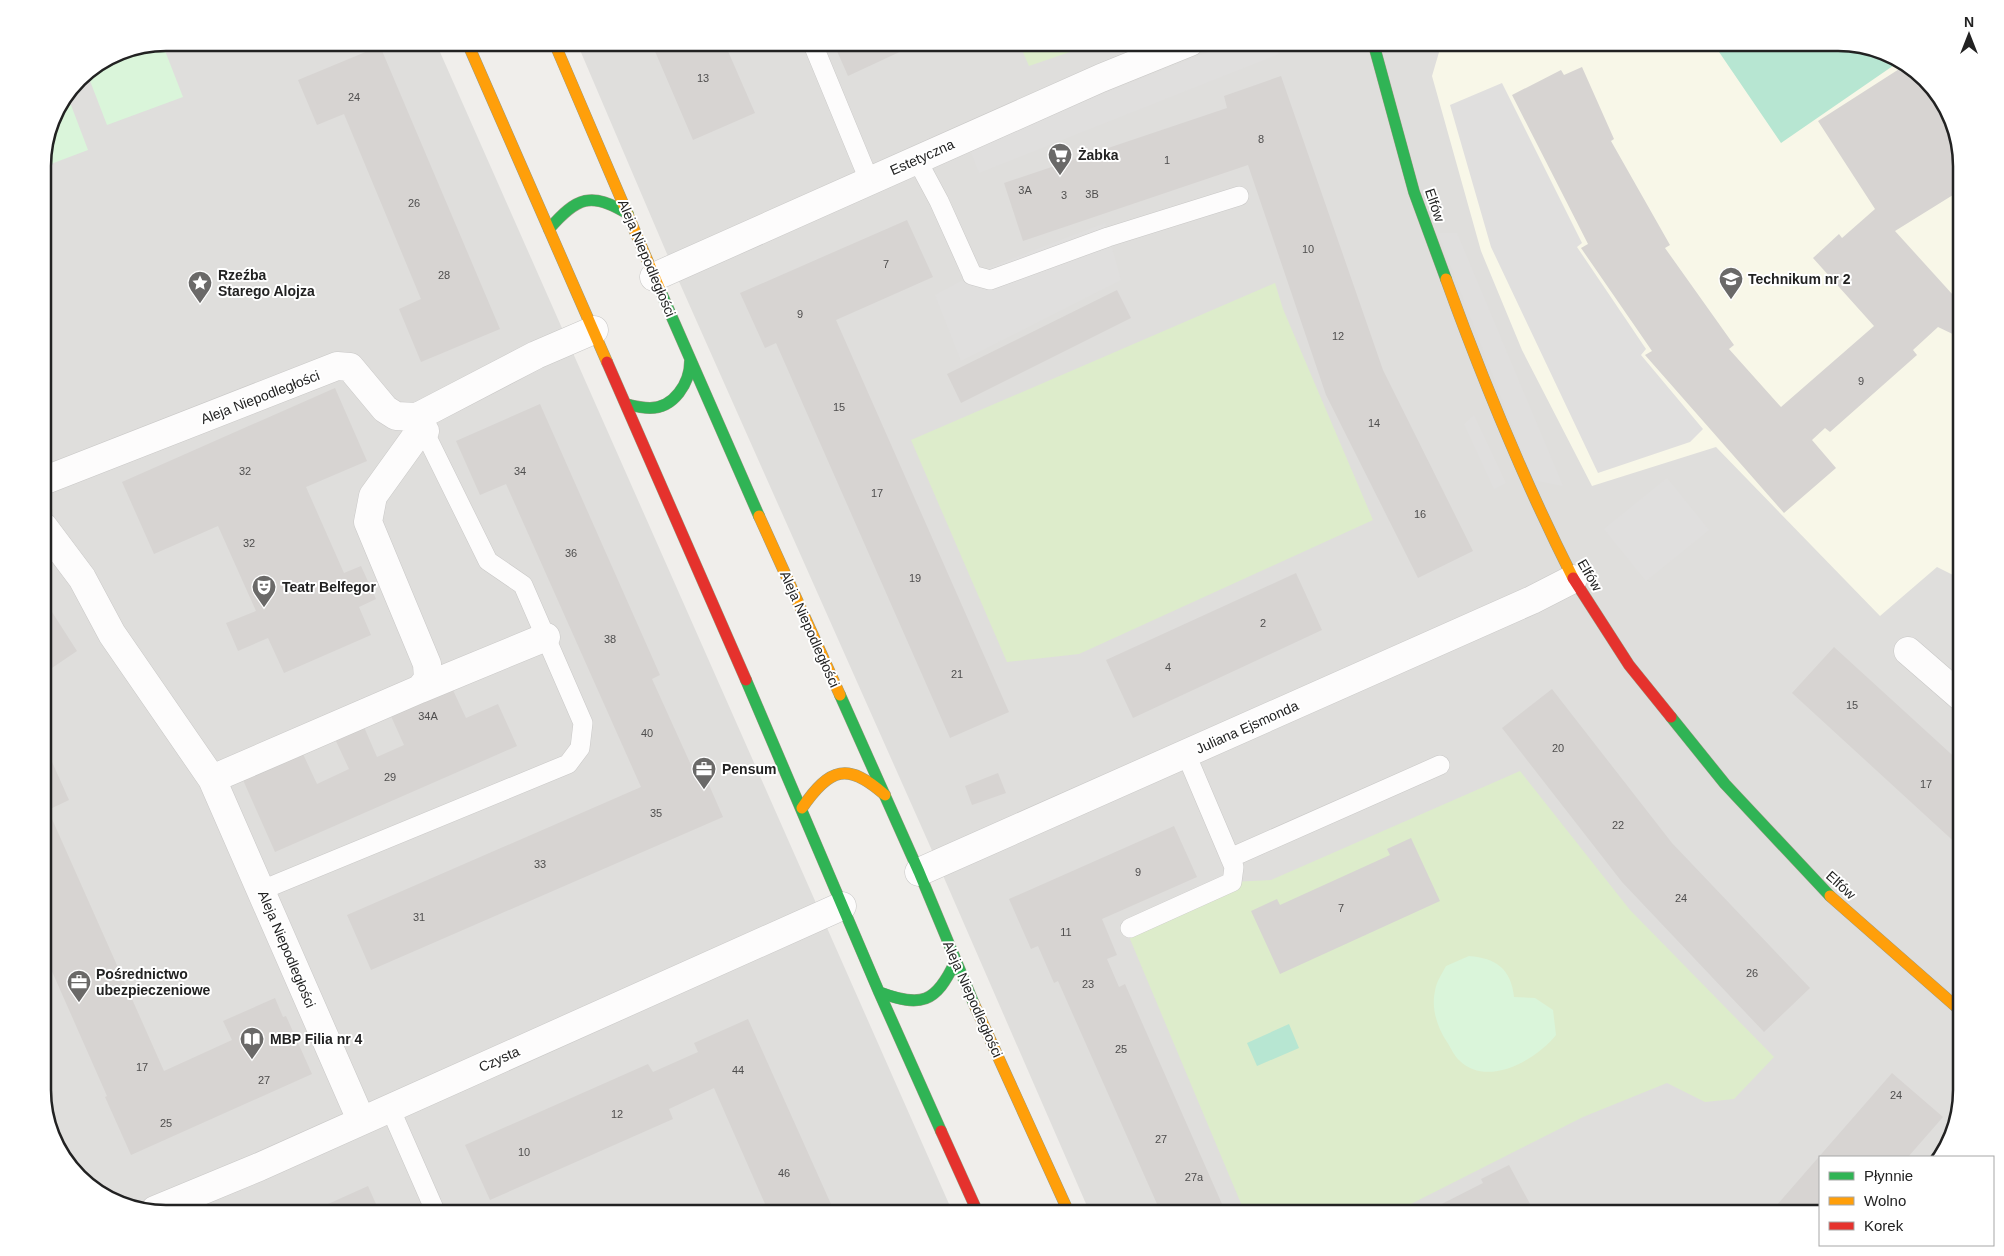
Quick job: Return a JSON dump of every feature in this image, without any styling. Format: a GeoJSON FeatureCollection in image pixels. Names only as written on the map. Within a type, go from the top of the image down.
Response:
{"type":"FeatureCollection","features":[{"type":"Feature","properties":{"kind":"street"},"geometry":{"type":"LineString","coordinates":[[471,51],[802,808],[879,992],[974,1205]]}},
{"type":"Feature","properties":{"kind":"street","name":"Aleja Niepodległości"},"geometry":{"type":"LineString","coordinates":[[558,51],[690,361],[919,872],[955,962],[1065,1205]]}},
{"type":"Feature","properties":{"kind":"street","name":"Estetyczna"},"geometry":{"type":"LineString","coordinates":[[654,277],[869,180],[1101,78],[1168,51]]}},
{"type":"Feature","properties":{"kind":"street","name":"Elfów"},"geometry":{"type":"LineString","coordinates":[[1375,51],[1414,192],[1469,343],[1540,511],[1573,579],[1629,665],[1724,784],[1817,884],[1953,1003]]}},
{"type":"Feature","properties":{"kind":"street"},"geometry":{"type":"LineString","coordinates":[[550,229],[570,206],[588,199],[610,202],[628,214]]}},
{"type":"Feature","properties":{"kind":"street"},"geometry":{"type":"LineString","coordinates":[[420,689],[428,678],[427,664],[368,522],[373,496],[414,439],[421,424],[536,355],[594,330]]}},
{"type":"Feature","properties":{"kind":"street"},"geometry":{"type":"LineString","coordinates":[[626,404],[647,408],[667,402],[684,386],[689,374],[690,361]]}},
{"type":"Feature","properties":{"kind":"street","name":"Aleja Niepodległości"},"geometry":{"type":"LineString","coordinates":[[51,478],[337,366],[350,367],[384,409],[396,416],[421,424]]}},
{"type":"Feature","properties":{"kind":"street","name":"Aleja Niepodległości"},"geometry":{"type":"LineString","coordinates":[[51,537],[82,578],[112,634],[212,779],[361,1120]]}},
{"type":"Feature","properties":{"kind":"street","name":"Juliana Ejsmonda"},"geometry":{"type":"LineString","coordinates":[[919,872],[1532,600],[1573,579]]}},
{"type":"Feature","properties":{"kind":"street"},"geometry":{"type":"LineString","coordinates":[[212,779],[546,637]]}},
{"type":"Feature","properties":{"kind":"street"},"geometry":{"type":"LineString","coordinates":[[1908,651],[1953,689]]}},
{"type":"Feature","properties":{"kind":"street"},"geometry":{"type":"LineString","coordinates":[[802,808],[819,784],[829,778],[842,774],[863,777],[884,795]]}},
{"type":"Feature","properties":{"kind":"street","name":"Czysta"},"geometry":{"type":"LineString","coordinates":[[167,1205],[390,1108],[842,906]]}},
{"type":"Feature","properties":{"kind":"street"},"geometry":{"type":"LineString","coordinates":[[879,992],[902,1002],[916,1002],[929,999],[945,984],[955,962]]}},
{"type":"Feature","properties":{"kind":"lane"},"geometry":{"type":"LineString","coordinates":[[816,51],[869,180]]}},
{"type":"Feature","properties":{"kind":"lane"},"geometry":{"type":"LineString","coordinates":[[917,160],[939,201],[970,272],[972,275],[990,280],[1108,237],[1239,196]]}},
{"type":"Feature","properties":{"kind":"lane"},"geometry":{"type":"LineString","coordinates":[[262,890],[568,764],[580,748],[583,722],[523,585],[488,561],[421,424]]}},
{"type":"Feature","properties":{"kind":"lane"},"geometry":{"type":"LineString","coordinates":[[1130,928],[1232,882],[1234,867],[1186,754]]}},
{"type":"Feature","properties":{"kind":"lane"},"geometry":{"type":"LineString","coordinates":[[1230,858],[1440,765]]}},
{"type":"Feature","properties":{"kind":"lane"},"geometry":{"type":"LineString","coordinates":[[390,1108],[432,1205]]}},
{"type":"Feature","properties":{"kind":"shaded area"},"geometry":{"type":"Polygon","coordinates":[[[159,51],[440,51],[949,1205],[152,1204],[122,1196],[96,1181],[80,1165],[63,1140],[53,1112],[51,1097],[51,159],[60,122],[75,96],[91,80],[116,63],[144,53],[159,51]]]}},
{"type":"Feature","properties":{"kind":"shaded area"},"geometry":{"type":"Polygon","coordinates":[[[580,51],[1837,51],[1867,55],[1882,60],[1908,75],[1924,91],[1941,116],[1951,144],[1953,159],[1953,1089],[1949,1119],[1944,1134],[1931,1156],[1819,1156],[1819,1205],[1087,1205],[938,864],[673,268],[580,51]]]}},
{"type":"Feature","properties":{"kind":"shaded area"},"geometry":{"type":"Polygon","coordinates":[[[1211,51],[1278,51],[1279,54],[979,173],[969,147],[1211,51]]]}},
{"type":"Feature","properties":{"kind":"shaded area","name":"Technikum nr 2"},"geometry":{"type":"Polygon","coordinates":[[[1439,51],[1837,51],[1867,55],[1882,60],[1908,75],[1919,85],[1941,116],[1951,144],[1953,159],[1953,575],[1937,567],[1880,616],[1716,447],[1592,486],[1522,350],[1481,251],[1432,76],[1439,51]]]}},
{"type":"Feature","properties":{"kind":"shaded area"},"geometry":{"type":"Polygon","coordinates":[[[1502,83],[1582,243],[1577,247],[1646,349],[1641,355],[1703,429],[1690,442],[1598,473],[1491,247],[1450,105],[1502,83]]]}},
{"type":"Feature","properties":{"kind":"shaded area"},"geometry":{"type":"Polygon","coordinates":[[[1105,223],[1121,280],[961,361],[935,295],[980,271],[1105,223]]]}},
{"type":"Feature","properties":{"kind":"shaded area"},"geometry":{"type":"Polygon","coordinates":[[[1438,233],[1457,233],[1563,486],[1533,480],[1438,233]]]}},
{"type":"Feature","properties":{"kind":"shaded area"},"geometry":{"type":"Polygon","coordinates":[[[1474,415],[1506,483],[1494,489],[1464,424],[1474,415]]]}},
{"type":"Feature","properties":{"kind":"shaded area"},"geometry":{"type":"Polygon","coordinates":[[[1667,478],[1709,530],[1646,581],[1604,529],[1667,478]]]}},
{"type":"Feature","properties":{"kind":"green space"},"geometry":{"type":"Polygon","coordinates":[[[165,51],[183,97],[107,125],[90,81],[122,60],[144,53],[165,51]]]}},
{"type":"Feature","properties":{"kind":"green space"},"geometry":{"type":"Polygon","coordinates":[[[1022,51],[1073,51],[1029,66],[1022,51]]]}},
{"type":"Feature","properties":{"kind":"green space"},"geometry":{"type":"Polygon","coordinates":[[[1718,51],[1852,52],[1882,60],[1893,66],[1781,143],[1718,51]]]}},
{"type":"Feature","properties":{"kind":"green space"},"geometry":{"type":"Polygon","coordinates":[[[71,105],[88,150],[51,164],[55,137],[60,122],[71,105]]]}},
{"type":"Feature","properties":{"kind":"green space"},"geometry":{"type":"Polygon","coordinates":[[[1275,283],[1283,309],[1373,520],[1079,654],[1007,662],[911,440],[1275,283]]]}},
{"type":"Feature","properties":{"kind":"green space"},"geometry":{"type":"Polygon","coordinates":[[[1520,771],[1630,910],[1774,1057],[1734,1099],[1705,1102],[1667,1083],[1583,1117],[1409,1205],[1242,1205],[1130,939],[1130,928],[1232,882],[1271,880],[1520,771]]]}},
{"type":"Feature","properties":{"kind":"green space"},"geometry":{"type":"Polygon","coordinates":[[[1469,956],[1494,962],[1506,972],[1510,979],[1514,997],[1535,998],[1553,1010],[1556,1035],[1548,1044],[1525,1061],[1498,1071],[1484,1072],[1471,1069],[1456,1057],[1443,1036],[1434,1011],[1434,997],[1438,981],[1446,966],[1469,956]]]}},
{"type":"Feature","properties":{"kind":"green space"},"geometry":{"type":"Polygon","coordinates":[[[1289,1024],[1299,1048],[1257,1066],[1247,1043],[1289,1024]]]}},
{"type":"Feature","properties":{"kind":"building"},"geometry":{"type":"Polygon","coordinates":[[[368,51],[382,51],[500,329],[421,362],[399,309],[421,299],[344,114],[317,125],[298,80],[368,51]]]}},
{"type":"Feature","properties":{"kind":"building"},"geometry":{"type":"Polygon","coordinates":[[[655,51],[728,51],[755,113],[693,140],[655,51]]]}},
{"type":"Feature","properties":{"kind":"building"},"geometry":{"type":"Polygon","coordinates":[[[837,51],[902,51],[848,76],[837,51]]]}},
{"type":"Feature","properties":{"kind":"building"},"geometry":{"type":"Polygon","coordinates":[[[1582,67],[1614,139],[1611,141],[1670,245],[1665,248],[1734,345],[1729,349],[1781,407],[1874,326],[1813,258],[1839,234],[1842,238],[1875,209],[1818,121],[1899,69],[1919,85],[1933,103],[1941,116],[1951,144],[1953,195],[1895,231],[1953,295],[1953,334],[1938,327],[1913,350],[1917,355],[1830,432],[1825,428],[1812,440],[1836,468],[1784,513],[1645,355],[1652,351],[1581,248],[1588,244],[1512,95],[1561,70],[1564,75],[1582,67]]]}},
{"type":"Feature","properties":{"kind":"building"},"geometry":{"type":"Polygon","coordinates":[[[1281,76],[1383,370],[1473,551],[1418,578],[1326,395],[1248,165],[1023,241],[1004,183],[1227,108],[1224,96],[1281,76]]]}},
{"type":"Feature","properties":{"kind":"building"},"geometry":{"type":"Polygon","coordinates":[[[907,220],[933,277],[836,320],[1009,712],[950,738],[776,343],[765,348],[740,293],[907,220]]]}},
{"type":"Feature","properties":{"kind":"building"},"geometry":{"type":"Polygon","coordinates":[[[1117,290],[1131,318],[961,403],[947,374],[1117,290]]]}},
{"type":"Feature","properties":{"kind":"building"},"geometry":{"type":"Polygon","coordinates":[[[335,388],[367,461],[306,487],[344,573],[361,566],[376,599],[359,607],[371,635],[284,673],[268,638],[238,651],[226,623],[256,611],[218,526],[154,554],[122,482],[335,388]]]}},
{"type":"Feature","properties":{"kind":"building"},"geometry":{"type":"Polygon","coordinates":[[[540,404],[660,675],[652,679],[691,765],[699,762],[723,817],[371,970],[347,915],[641,787],[506,484],[480,495],[456,441],[540,404]]]}},
{"type":"Feature","properties":{"kind":"building"},"geometry":{"type":"Polygon","coordinates":[[[1296,573],[1322,630],[1133,718],[1106,660],[1296,573]]]}},
{"type":"Feature","properties":{"kind":"building"},"geometry":{"type":"Polygon","coordinates":[[[51,610],[77,651],[51,669],[51,610]]]}},
{"type":"Feature","properties":{"kind":"building"},"geometry":{"type":"Polygon","coordinates":[[[1834,647],[1953,756],[1953,841],[1792,693],[1834,647]]]}},
{"type":"Feature","properties":{"kind":"building"},"geometry":{"type":"Polygon","coordinates":[[[452,688],[466,718],[498,704],[517,746],[275,852],[243,780],[303,754],[317,784],[349,769],[335,739],[364,727],[377,757],[404,745],[390,714],[452,688]]]}},
{"type":"Feature","properties":{"kind":"building"},"geometry":{"type":"Polygon","coordinates":[[[1552,689],[1672,843],[1810,988],[1764,1032],[1622,882],[1502,728],[1552,689]]]}},
{"type":"Feature","properties":{"kind":"building"},"geometry":{"type":"Polygon","coordinates":[[[51,760],[69,800],[51,809],[51,760]]]}},
{"type":"Feature","properties":{"kind":"building"},"geometry":{"type":"Polygon","coordinates":[[[998,773],[1006,793],[972,805],[965,786],[998,773]]]}},
{"type":"Feature","properties":{"kind":"building"},"geometry":{"type":"Polygon","coordinates":[[[51,817],[164,1071],[232,1040],[223,1021],[275,998],[283,1017],[286,1016],[312,1074],[131,1155],[105,1097],[107,1096],[51,969],[51,817]]]}},
{"type":"Feature","properties":{"kind":"building"},"geometry":{"type":"Polygon","coordinates":[[[1174,826],[1197,877],[1102,919],[1117,955],[1107,959],[1119,987],[1125,984],[1222,1205],[1157,1205],[1058,981],[1054,983],[1038,946],[1031,949],[1009,899],[1174,826]]]}},
{"type":"Feature","properties":{"kind":"building"},"geometry":{"type":"Polygon","coordinates":[[[1411,838],[1440,901],[1280,974],[1251,911],[1277,899],[1280,905],[1390,855],[1387,849],[1411,838]]]}},
{"type":"Feature","properties":{"kind":"building"},"geometry":{"type":"Polygon","coordinates":[[[748,1019],[831,1205],[765,1205],[714,1088],[669,1109],[673,1119],[490,1200],[465,1145],[648,1064],[653,1072],[698,1052],[694,1043],[748,1019]]]}},
{"type":"Feature","properties":{"kind":"building"},"geometry":{"type":"Polygon","coordinates":[[[1892,1073],[1943,1117],[1909,1156],[1820,1156],[1892,1073]]]}},
{"type":"Feature","properties":{"kind":"building"},"geometry":{"type":"Polygon","coordinates":[[[1819,1157],[1819,1205],[1777,1205],[1819,1157]]]}},
{"type":"Feature","properties":{"kind":"building"},"geometry":{"type":"Polygon","coordinates":[[[1509,1165],[1531,1205],[1440,1205],[1483,1183],[1481,1179],[1509,1165]]]}},
{"type":"Feature","properties":{"kind":"building"},"geometry":{"type":"Polygon","coordinates":[[[368,1186],[376,1205],[326,1205],[368,1186]]]}},
{"type":"Feature","properties":{"kind":"traffic: fast"},"geometry":{"type":"LineString","coordinates":[[1375,51],[1414,192],[1446,279]]}},
{"type":"Feature","properties":{"kind":"traffic: fast"},"geometry":{"type":"LineString","coordinates":[[549,229],[568,210],[585,201],[604,202],[628,214]]}},
{"type":"Feature","properties":{"kind":"traffic: fast"},"geometry":{"type":"LineString","coordinates":[[660,290],[759,516]]}},
{"type":"Feature","properties":{"kind":"traffic: fast"},"geometry":{"type":"LineString","coordinates":[[626,404],[650,408],[666,404],[684,386],[690,361]]}},
{"type":"Feature","properties":{"kind":"traffic: fast"},"geometry":{"type":"LineString","coordinates":[[746,680],[879,992],[941,1131]]}},
{"type":"Feature","properties":{"kind":"traffic: fast"},"geometry":{"type":"LineString","coordinates":[[840,695],[919,872],[974,1004]]}},
{"type":"Feature","properties":{"kind":"traffic: fast"},"geometry":{"type":"LineString","coordinates":[[1671,717],[1725,784],[1830,896]]}},
{"type":"Feature","properties":{"kind":"traffic: fast"},"geometry":{"type":"LineString","coordinates":[[879,992],[906,1000],[926,998],[934,994],[941,986],[955,962]]}},
{"type":"Feature","properties":{"kind":"traffic: slow"},"geometry":{"type":"LineString","coordinates":[[471,51],[607,362]]}},
{"type":"Feature","properties":{"kind":"traffic: slow"},"geometry":{"type":"LineString","coordinates":[[558,51],[660,290]]}},
{"type":"Feature","properties":{"kind":"traffic: slow"},"geometry":{"type":"LineString","coordinates":[[1446,279],[1505,430],[1573,578]]}},
{"type":"Feature","properties":{"kind":"traffic: slow"},"geometry":{"type":"LineString","coordinates":[[759,516],[840,695]]}},
{"type":"Feature","properties":{"kind":"traffic: slow"},"geometry":{"type":"LineString","coordinates":[[802,808],[822,784],[831,777],[840,774],[860,777],[885,795]]}},
{"type":"Feature","properties":{"kind":"traffic: slow"},"geometry":{"type":"LineString","coordinates":[[1830,896],[1953,1004]]}},
{"type":"Feature","properties":{"kind":"traffic: slow"},"geometry":{"type":"LineString","coordinates":[[974,1004],[1065,1205]]}},
{"type":"Feature","properties":{"kind":"traffic: jam"},"geometry":{"type":"LineString","coordinates":[[607,362],[746,680]]}},
{"type":"Feature","properties":{"kind":"traffic: jam"},"geometry":{"type":"LineString","coordinates":[[1573,578],[1629,665],[1671,717]]}},
{"type":"Feature","properties":{"kind":"traffic: jam"},"geometry":{"type":"LineString","coordinates":[[941,1131],[974,1205]]}},
{"type":"Feature","properties":{"kind":"place","name":"Żabka"},"geometry":{"type":"Point","coordinates":[1060,176]}},
{"type":"Feature","properties":{"kind":"place","name":"Technikum nr 2"},"geometry":{"type":"Point","coordinates":[1731,300]}},
{"type":"Feature","properties":{"kind":"place","name":"Rzeźba Starego Alojza"},"geometry":{"type":"Point","coordinates":[200,304]}},
{"type":"Feature","properties":{"kind":"place","name":"Teatr Belfegor"},"geometry":{"type":"Point","coordinates":[264,608]}},
{"type":"Feature","properties":{"kind":"place","name":"Pensum"},"geometry":{"type":"Point","coordinates":[704,790]}},
{"type":"Feature","properties":{"kind":"place","name":"Pośrednictwo ubezpieczeniowe"},"geometry":{"type":"Point","coordinates":[79,1003]}},
{"type":"Feature","properties":{"kind":"place","name":"MBP Filia nr 4"},"geometry":{"type":"Point","coordinates":[252,1060]}}]}
